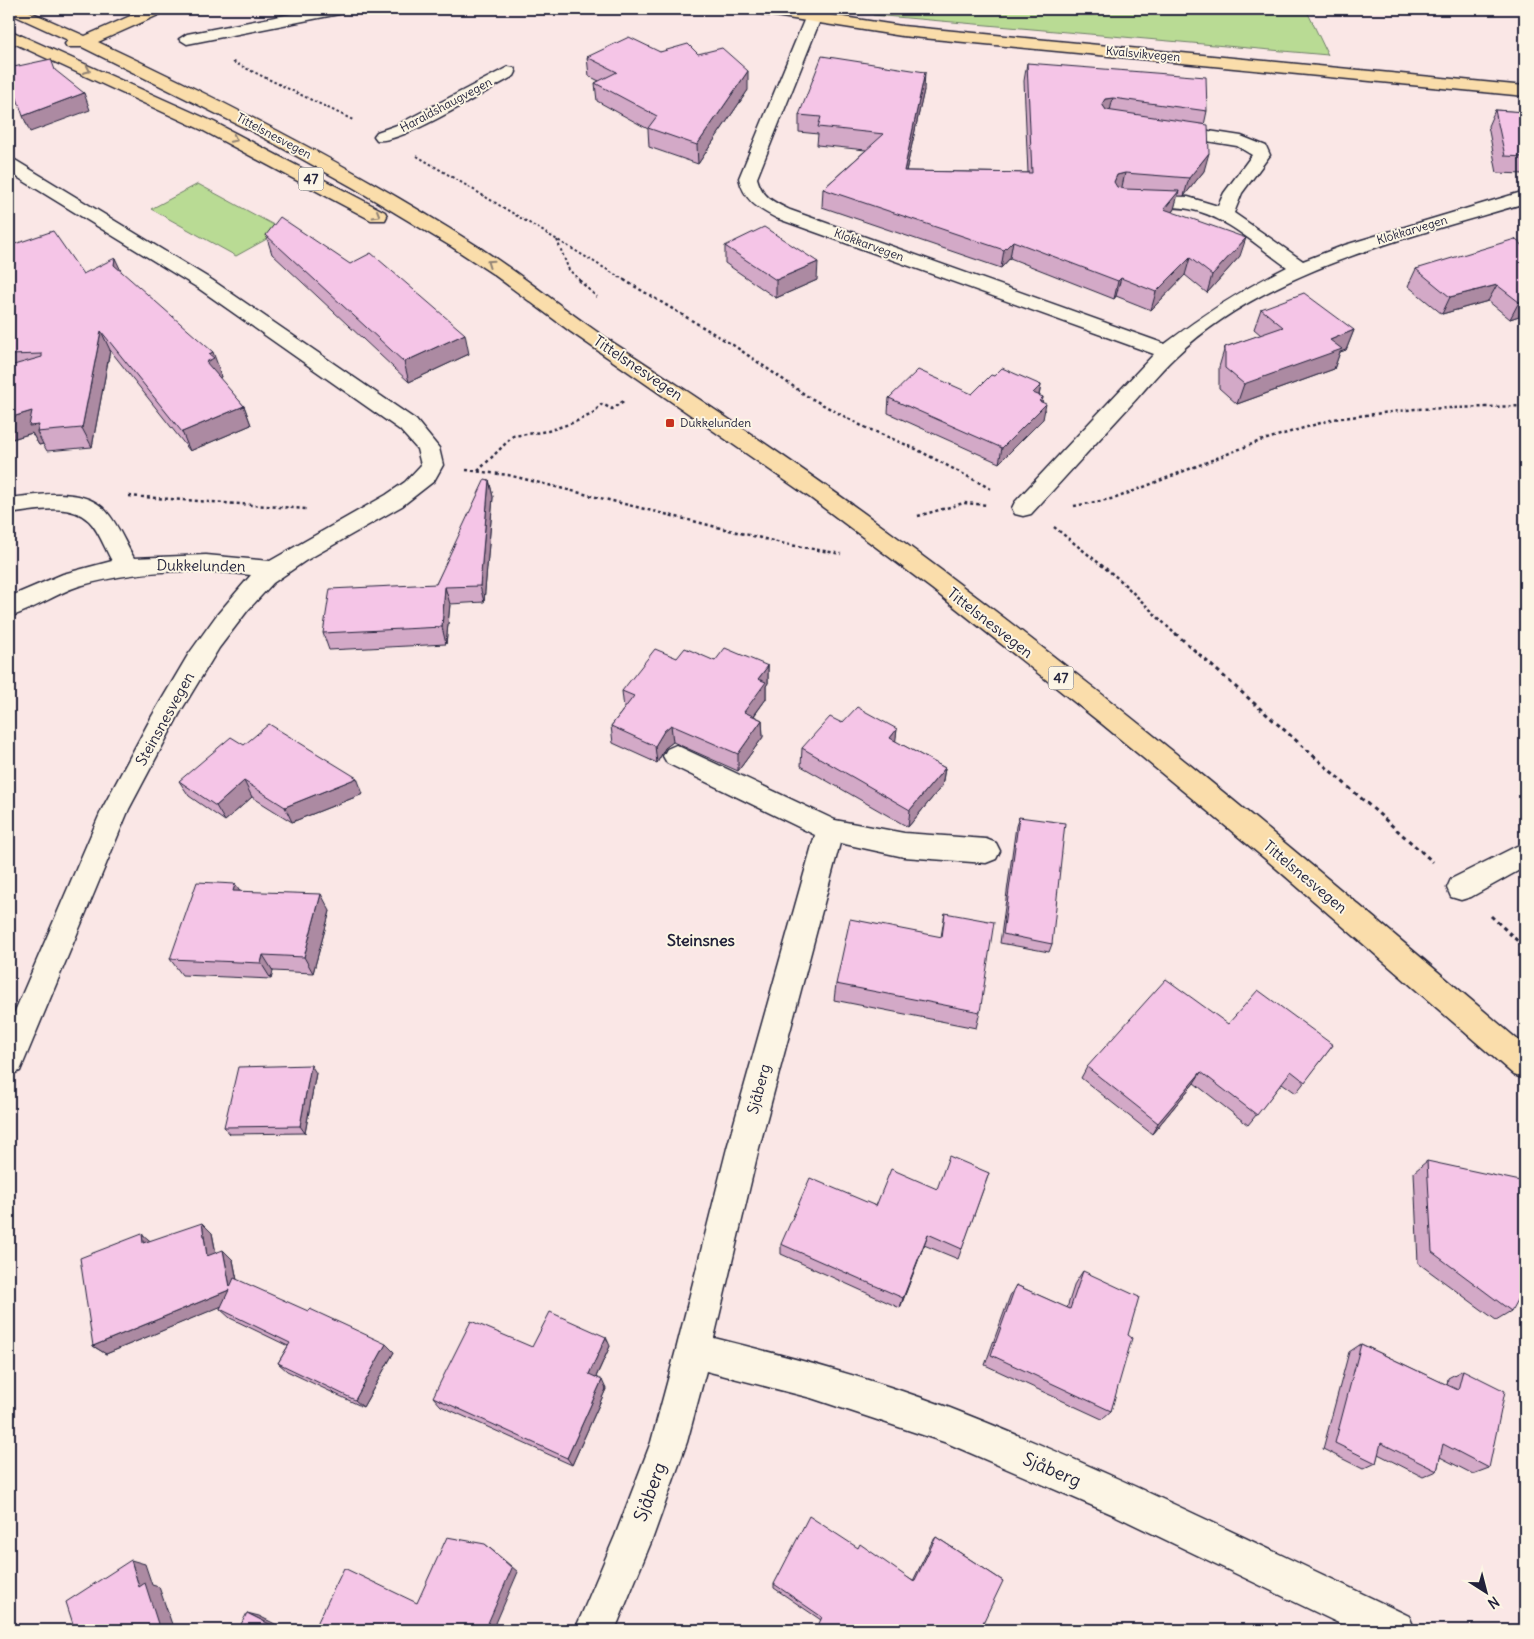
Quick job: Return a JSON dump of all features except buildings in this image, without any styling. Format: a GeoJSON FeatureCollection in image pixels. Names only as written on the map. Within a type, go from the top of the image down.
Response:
{"type":"FeatureCollection","features":[{"type":"Feature","properties":{"kind":"main road","name":"Tittelsnesvegen"},"geometry":{"type":"LineString","coordinates":[[12,9],[170,81],[290,143],[352,178],[489,262],[571,324],[668,387],[855,519],[1017,642],[1192,782],[1388,946],[1525,1065]]}},
{"type":"Feature","properties":{"kind":"main road"},"geometry":{"type":"LineString","coordinates":[[42,49],[67,33],[122,9]]}},
{"type":"Feature","properties":{"kind":"main road","name":"Kvalsvikvegen"},"geometry":{"type":"LineString","coordinates":[[762,9],[813,18],[972,39],[1525,90]]}},
{"type":"Feature","properties":{"kind":"main road"},"geometry":{"type":"LineString","coordinates":[[42,49],[85,42],[156,10]]}},
{"type":"Feature","properties":{"kind":"main road","name":"47"},"geometry":{"type":"LineString","coordinates":[[156,10],[137,27],[137,44],[170,81]]}},
{"type":"Feature","properties":{"kind":"main road","name":"Tittelsnesvegen"},"geometry":{"type":"LineString","coordinates":[[9,35],[208,126],[340,194],[390,223]]}},
{"type":"Feature","properties":{"kind":"main road","name":"Tittelsnesvegen"},"geometry":{"type":"LineString","coordinates":[[415,238],[571,324]]}},
{"type":"Feature","properties":{"kind":"street"},"geometry":{"type":"LineString","coordinates":[[187,40],[339,9]]}},
{"type":"Feature","properties":{"kind":"street","name":"Klokkarvegen"},"geometry":{"type":"LineString","coordinates":[[813,18],[748,178],[750,190],[760,203],[783,214],[1168,352]]}},
{"type":"Feature","properties":{"kind":"street","name":"Haraldshaugvegen"},"geometry":{"type":"LineString","coordinates":[[383,136],[403,128],[508,72]]}},
{"type":"Feature","properties":{"kind":"street"},"geometry":{"type":"LineString","coordinates":[[1157,128],[1241,141],[1260,150],[1261,155],[1233,193],[1224,215]]}},
{"type":"Feature","properties":{"kind":"street"},"geometry":{"type":"LineString","coordinates":[[13,171],[205,284],[408,425],[432,454],[432,467]]}},
{"type":"Feature","properties":{"kind":"street","name":"Klokkarvegen"},"geometry":{"type":"LineString","coordinates":[[1023,508],[1168,352],[1206,322],[1237,302],[1301,268],[1371,243],[1525,197]]}},
{"type":"Feature","properties":{"kind":"street"},"geometry":{"type":"LineString","coordinates":[[1121,200],[1188,203],[1224,215],[1301,268]]}},
{"type":"Feature","properties":{"kind":"street","name":"Steinsnesvegen"},"geometry":{"type":"LineString","coordinates":[[9,1061],[112,817],[169,708],[216,633],[257,584],[275,570],[296,555],[367,517],[423,481],[432,467]]}},
{"type":"Feature","properties":{"kind":"street"},"geometry":{"type":"LineString","coordinates":[[9,506],[49,502],[79,504],[97,515],[127,566]]}},
{"type":"Feature","properties":{"kind":"street","name":"Dukkelunden"},"geometry":{"type":"LineString","coordinates":[[9,608],[37,592],[75,577],[127,566],[184,562],[239,564],[275,570]]}},
{"type":"Feature","properties":{"kind":"street"},"geometry":{"type":"LineString","coordinates":[[676,756],[830,830],[904,844],[986,851]]}},
{"type":"Feature","properties":{"kind":"street","name":"Sjåberg"},"geometry":{"type":"LineString","coordinates":[[595,1630],[633,1540],[669,1442],[694,1350],[743,1148],[830,830]]}},
{"type":"Feature","properties":{"kind":"street"},"geometry":{"type":"LineString","coordinates":[[1462,888],[1525,854]]}},
{"type":"Feature","properties":{"kind":"street","name":"Sjåberg"},"geometry":{"type":"LineString","coordinates":[[694,1350],[811,1380],[949,1426],[1127,1502],[1395,1630]]}},
{"type":"Feature","properties":{"kind":"path"},"geometry":{"type":"LineString","coordinates":[[187,40],[336,110],[383,136],[733,345],[807,396],[862,426],[916,449],[968,476],[1064,532],[1120,580],[1183,641],[1462,888],[1525,948]]}},
{"type":"Feature","properties":{"kind":"path"},"geometry":{"type":"LineString","coordinates":[[556,239],[569,270],[599,299]]}},
{"type":"Feature","properties":{"kind":"path"},"geometry":{"type":"LineString","coordinates":[[478,472],[513,436],[548,431],[592,414],[602,404],[612,409],[626,400]]}},
{"type":"Feature","properties":{"kind":"path"},"geometry":{"type":"LineString","coordinates":[[918,516],[964,503],[1023,508],[1087,505],[1121,496],[1233,452],[1306,426],[1359,414],[1424,409],[1525,406]]}},
{"type":"Feature","properties":{"kind":"path"},"geometry":{"type":"LineString","coordinates":[[432,467],[508,475],[785,544],[847,556]]}},
{"type":"Feature","properties":{"kind":"path"},"geometry":{"type":"LineString","coordinates":[[122,495],[341,512],[367,517]]}},
{"type":"Feature","properties":{"kind":"green space"},"geometry":{"type":"Polygon","coordinates":[[[871,9],[1306,9],[1328,55],[873,15],[871,9]]]}},
{"type":"Feature","properties":{"kind":"green space"},"geometry":{"type":"Polygon","coordinates":[[[198,184],[283,230],[236,256],[151,209],[198,184]]]}},
{"type":"Feature","properties":{"kind":"place","name":"Dukkelunden"},"geometry":{"type":"Point","coordinates":[670,423]}},
{"type":"Feature","properties":{"kind":"district","name":"Steinsnes"},"geometry":{"type":"Point","coordinates":[701,940]}}]}
